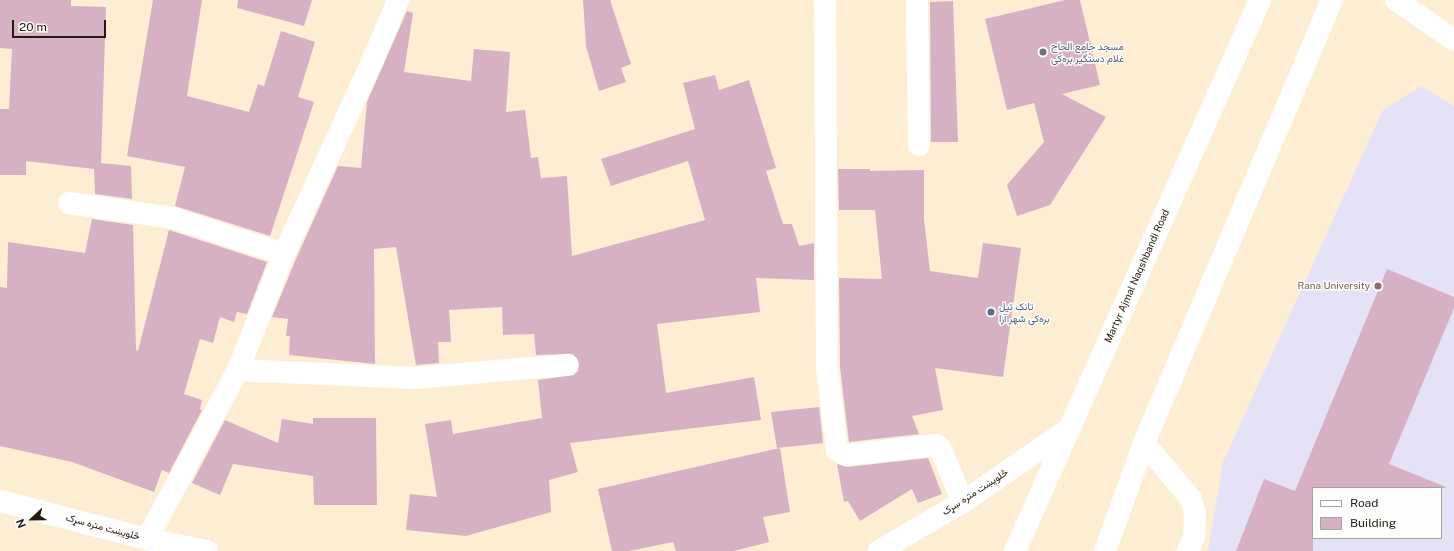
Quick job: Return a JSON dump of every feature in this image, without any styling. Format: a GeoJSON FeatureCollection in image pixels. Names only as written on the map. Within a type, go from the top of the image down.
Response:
{"type":"FeatureCollection","features":[{"type":"Feature","properties":{"kind":"main road"},"geometry":{"type":"LineString","coordinates":[[147,539],[238,370],[284,254],[372,62],[398,0]]}},
{"type":"Feature","properties":{"kind":"main road"},"geometry":{"type":"LineString","coordinates":[[826,0],[827,368],[837,450],[846,455],[936,445],[940,448],[963,502]]}},
{"type":"Feature","properties":{"kind":"main road"},"geometry":{"type":"LineString","coordinates":[[917,0],[919,145]]}},
{"type":"Feature","properties":{"kind":"main road","name":"Martyr Ajmal Naqshbandi Road"},"geometry":{"type":"LineString","coordinates":[[1014,551],[1260,0]]}},
{"type":"Feature","properties":{"kind":"main road"},"geometry":{"type":"LineString","coordinates":[[1105,551],[1144,443],[1332,0]]}},
{"type":"Feature","properties":{"kind":"main road"},"geometry":{"type":"LineString","coordinates":[[1396,0],[1454,40]]}},
{"type":"Feature","properties":{"kind":"main road"},"geometry":{"type":"LineString","coordinates":[[69,203],[173,218],[284,254]]}},
{"type":"Feature","properties":{"kind":"main road"},"geometry":{"type":"LineString","coordinates":[[238,370],[414,378],[567,365]]}},
{"type":"Feature","properties":{"kind":"main road","name":"څلویښت متره سړک"},"geometry":{"type":"LineString","coordinates":[[879,551],[963,502],[1069,429]]}},
{"type":"Feature","properties":{"kind":"main road"},"geometry":{"type":"LineString","coordinates":[[1144,443],[1191,499],[1195,514],[1194,537],[1188,551]]}},
{"type":"Feature","properties":{"kind":"main road","name":"څلویښت متره سړک"},"geometry":{"type":"LineString","coordinates":[[0,501],[147,539],[207,551]]}},
{"type":"Feature","properties":{"kind":"shaded area","name":"Rana University"},"geometry":{"type":"Polygon","coordinates":[[[1421,86],[1454,106],[1454,551],[1208,551],[1223,462],[1383,110],[1421,86]]]}},
{"type":"Feature","properties":{"kind":"building"},"geometry":{"type":"Polygon","coordinates":[[[0,0],[71,0],[71,6],[106,7],[101,163],[131,166],[132,199],[95,194],[94,169],[26,161],[26,175],[0,175],[0,109],[9,109],[12,49],[0,48],[0,0]]]}},
{"type":"Feature","properties":{"kind":"building"},"geometry":{"type":"Polygon","coordinates":[[[153,0],[202,0],[187,96],[249,112],[258,84],[264,86],[281,31],[315,42],[298,97],[314,102],[270,236],[175,206],[185,167],[127,156],[153,0]]]}},
{"type":"Feature","properties":{"kind":"building"},"geometry":{"type":"Polygon","coordinates":[[[238,0],[312,0],[304,26],[237,8],[238,0]]]}},
{"type":"Feature","properties":{"kind":"building"},"geometry":{"type":"Polygon","coordinates":[[[583,0],[610,0],[631,64],[621,68],[626,82],[599,91],[586,46],[583,0]]]}},
{"type":"Feature","properties":{"kind":"building","name":"مسجد جامع الحاج غلام دستگیر بره‌کی"},"geometry":{"type":"Polygon","coordinates":[[[1065,0],[1080,0],[1100,85],[1062,94],[1106,117],[1050,205],[1017,216],[1007,185],[1044,142],[1034,103],[1007,110],[985,19],[1065,0]]]}},
{"type":"Feature","properties":{"kind":"building"},"geometry":{"type":"Polygon","coordinates":[[[953,1],[958,142],[931,142],[930,2],[953,1]]]}},
{"type":"Feature","properties":{"kind":"building"},"geometry":{"type":"Polygon","coordinates":[[[407,11],[413,13],[404,72],[471,81],[474,49],[510,52],[506,112],[525,110],[531,158],[538,157],[541,178],[567,176],[572,256],[705,220],[688,161],[611,186],[601,159],[695,129],[683,83],[715,75],[719,90],[749,80],[776,168],[766,171],[783,224],[792,224],[799,246],[814,243],[814,280],[756,278],[760,312],[657,324],[666,393],[754,377],[761,420],[570,443],[578,472],[549,480],[551,512],[466,536],[406,530],[410,494],[437,497],[425,424],[451,420],[453,434],[542,418],[538,380],[574,375],[578,371],[579,364],[577,358],[572,354],[536,355],[534,334],[503,335],[502,307],[449,310],[451,342],[438,342],[439,363],[416,365],[396,247],[374,249],[375,364],[289,355],[290,336],[286,336],[288,319],[272,317],[296,259],[338,166],[361,168],[367,102],[407,11]]]}},
{"type":"Feature","properties":{"kind":"building"},"geometry":{"type":"Polygon","coordinates":[[[838,169],[870,169],[870,171],[924,170],[924,220],[930,271],[978,278],[983,243],[1021,248],[1003,377],[935,368],[943,410],[912,416],[919,434],[849,442],[840,367],[839,278],[882,279],[875,210],[839,210],[838,169]]]}},
{"type":"Feature","properties":{"kind":"building"},"geometry":{"type":"Polygon","coordinates":[[[92,219],[133,225],[136,350],[138,351],[169,230],[267,262],[247,314],[237,312],[234,322],[220,317],[213,343],[200,339],[184,394],[202,400],[200,409],[202,410],[169,473],[162,470],[154,492],[72,462],[0,446],[0,287],[7,288],[8,242],[85,253],[92,219]]]}},
{"type":"Feature","properties":{"kind":"building"},"geometry":{"type":"Polygon","coordinates":[[[1387,269],[1454,297],[1454,308],[1389,464],[1446,488],[1312,487],[1313,551],[1236,551],[1264,479],[1295,491],[1387,269]]]}},
{"type":"Feature","properties":{"kind":"building"},"geometry":{"type":"Polygon","coordinates":[[[819,407],[823,443],[777,448],[771,412],[819,407]]]}},
{"type":"Feature","properties":{"kind":"building"},"geometry":{"type":"Polygon","coordinates":[[[313,418],[376,418],[377,505],[314,505],[313,476],[233,464],[220,495],[192,483],[225,420],[278,443],[282,419],[313,424],[313,418]]]}},
{"type":"Feature","properties":{"kind":"building"},"geometry":{"type":"Polygon","coordinates":[[[780,448],[790,512],[763,517],[769,542],[734,551],[676,551],[673,542],[629,551],[612,551],[598,489],[780,448]]]}},
{"type":"Feature","properties":{"kind":"building"},"geometry":{"type":"Polygon","coordinates":[[[928,458],[942,494],[918,503],[912,489],[860,521],[848,501],[844,502],[837,464],[847,467],[928,458]]]}},
{"type":"Feature","properties":{"kind":"place","name":"مسجد جامع الحاج غلام دستگیر بره‌کی"},"geometry":{"type":"Point","coordinates":[1043,52]}},
{"type":"Feature","properties":{"kind":"place","name":"Rana University"},"geometry":{"type":"Point","coordinates":[1378,286]}},
{"type":"Feature","properties":{"kind":"place","name":"تانک تیل بره‌کی شهر آرا"},"geometry":{"type":"Point","coordinates":[991,312]}}]}
